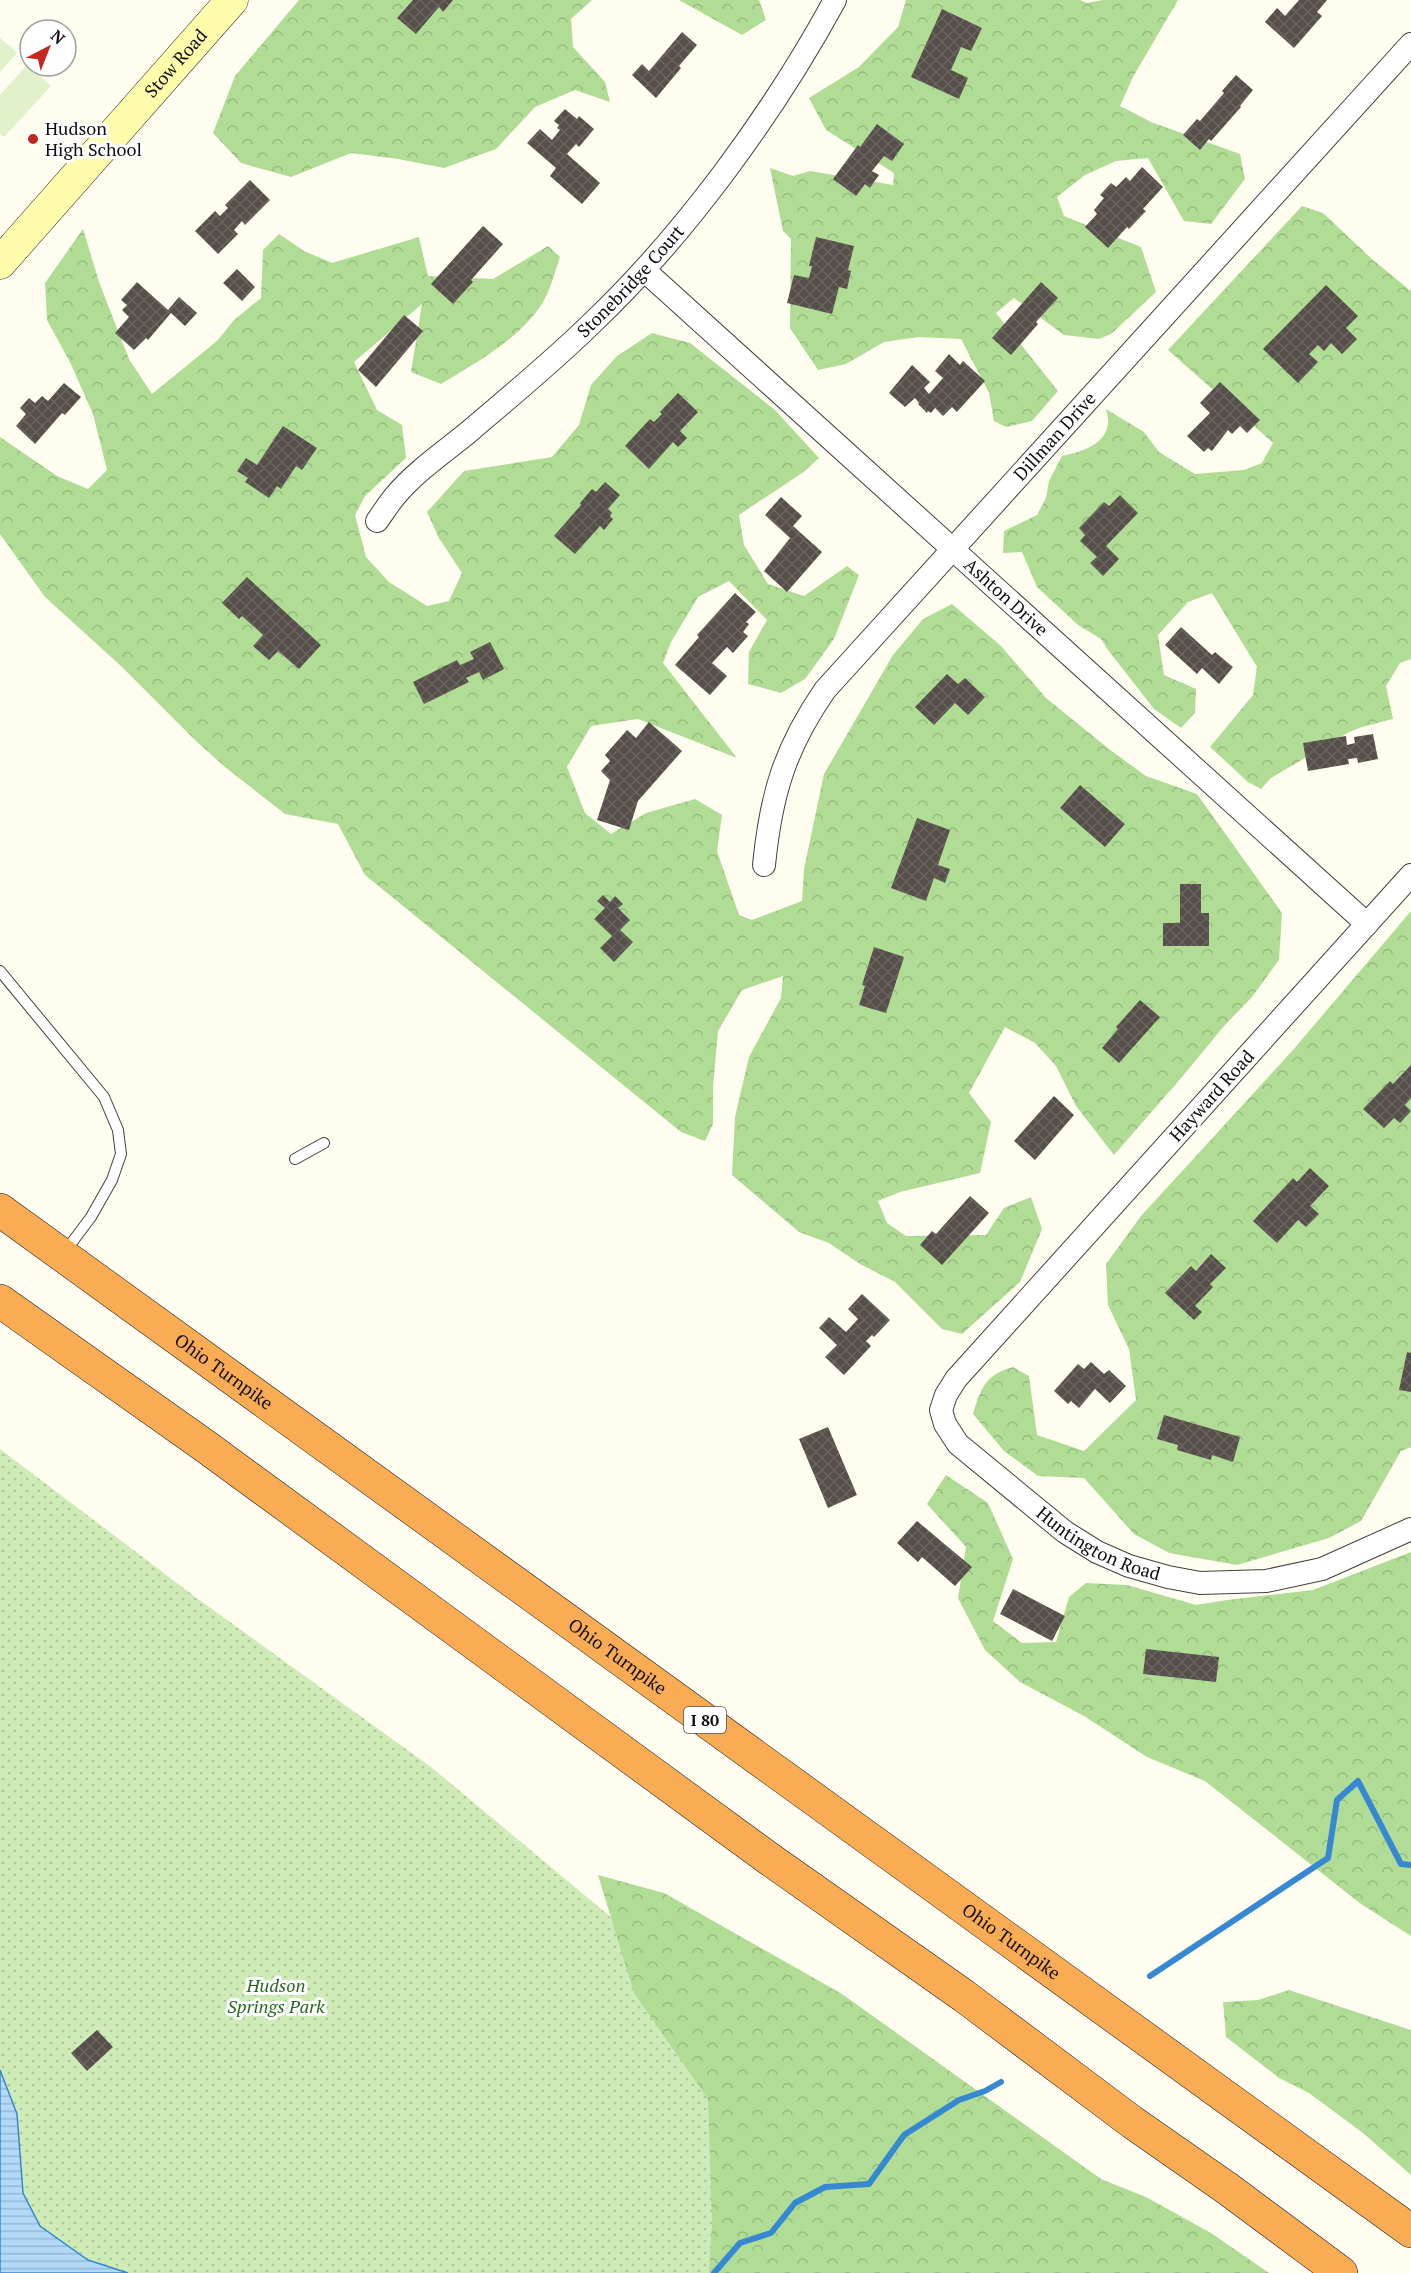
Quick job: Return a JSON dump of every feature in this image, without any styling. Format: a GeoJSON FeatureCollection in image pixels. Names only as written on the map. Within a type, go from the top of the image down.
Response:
{"type":"FeatureCollection","features":[{"type":"Feature","properties":{"kind":"highway","name":"Ohio Turnpike"},"geometry":{"type":"LineString","coordinates":[[0,1210],[1411,2231]]}},
{"type":"Feature","properties":{"kind":"highway"},"geometry":{"type":"LineString","coordinates":[[0,1301],[205,1446],[768,1858],[964,1996],[1132,2122],[1228,2188],[1341,2273]]}},
{"type":"Feature","properties":{"kind":"street","name":"Stonebridge Court"},"geometry":{"type":"LineString","coordinates":[[377,521],[395,496],[416,474],[532,378],[591,325],[644,270],[688,218],[753,131],[835,0]]}},
{"type":"Feature","properties":{"kind":"street","name":"Stow Road"},"geometry":{"type":"LineString","coordinates":[[0,263],[223,3]]}},
{"type":"Feature","properties":{"kind":"street","name":"Dillman Drive"},"geometry":{"type":"LineString","coordinates":[[764,865],[782,768],[806,718],[825,690],[1411,44]]}},
{"type":"Feature","properties":{"kind":"street","name":"Ashton Drive"},"geometry":{"type":"LineString","coordinates":[[644,270],[1367,924]]}},
{"type":"Feature","properties":{"kind":"street","name":"Hayward Road"},"geometry":{"type":"LineString","coordinates":[[1013,1317],[1411,875]]}},
{"type":"Feature","properties":{"kind":"street","name":"Huntington Road"},"geometry":{"type":"LineString","coordinates":[[1013,1317],[956,1379],[946,1395],[941,1410],[945,1424],[958,1444],[1024,1500],[1065,1532],[1097,1552],[1129,1566],[1168,1578],[1200,1583],[1266,1581],[1322,1569],[1411,1529]]}},
{"type":"Feature","properties":{"kind":"lane"},"geometry":{"type":"LineString","coordinates":[[0,971],[104,1097],[118,1130],[121,1154],[112,1180],[91,1217],[62,1255]]}},
{"type":"Feature","properties":{"kind":"lane"},"geometry":{"type":"LineString","coordinates":[[295,1159],[324,1143]]}},
{"type":"Feature","properties":{"kind":"green space"},"geometry":{"type":"Polygon","coordinates":[[[299,0],[592,0],[571,19],[573,47],[605,82],[610,102],[575,90],[535,107],[496,149],[444,168],[351,153],[291,177],[241,163],[213,133],[235,76],[299,0]]]}},
{"type":"Feature","properties":{"kind":"green space"},"geometry":{"type":"Polygon","coordinates":[[[679,0],[759,0],[766,20],[742,35],[679,0]]]}},
{"type":"Feature","properties":{"kind":"green space"},"geometry":{"type":"Polygon","coordinates":[[[906,0],[1080,0],[1087,3],[1103,0],[1178,0],[1133,77],[1120,106],[1151,122],[1240,154],[1245,179],[1211,224],[1184,221],[1148,158],[1116,161],[1085,175],[1057,197],[1064,216],[1141,247],[1156,292],[1111,334],[1099,339],[1064,335],[1014,298],[996,313],[1058,391],[1032,421],[1006,427],[994,421],[989,393],[961,339],[919,337],[884,342],[846,364],[818,370],[790,328],[791,239],[783,231],[770,168],[793,176],[810,171],[893,185],[894,173],[826,130],[809,98],[859,67],[898,27],[906,0]]]}},
{"type":"Feature","properties":{"kind":"green space"},"geometry":{"type":"Polygon","coordinates":[[[0,38],[17,53],[0,72],[0,38]]]}},
{"type":"Feature","properties":{"kind":"green space"},"geometry":{"type":"Polygon","coordinates":[[[18,75],[18,78],[43,78],[51,86],[4,137],[0,134],[0,95],[18,75]]]}},
{"type":"Feature","properties":{"kind":"green space"},"geometry":{"type":"Polygon","coordinates":[[[1302,206],[1323,213],[1373,260],[1411,291],[1411,659],[1400,663],[1386,686],[1393,719],[1349,732],[1271,778],[1261,789],[1248,782],[1210,747],[1253,695],[1257,667],[1212,593],[1188,602],[1158,635],[1164,675],[1196,689],[1195,713],[1181,728],[1154,709],[1101,639],[1078,625],[1037,587],[1022,552],[1003,553],[1004,531],[1037,515],[1046,498],[1049,481],[1062,456],[1090,447],[1102,438],[1108,422],[1106,409],[1144,432],[1159,452],[1195,474],[1244,470],[1262,463],[1273,443],[1168,350],[1302,206]]]}},
{"type":"Feature","properties":{"kind":"green space"},"geometry":{"type":"Polygon","coordinates":[[[83,229],[99,282],[129,359],[152,394],[217,341],[234,320],[261,298],[263,250],[279,234],[304,251],[332,263],[419,237],[428,276],[493,279],[548,246],[560,257],[542,304],[521,329],[496,349],[441,384],[411,372],[422,304],[354,362],[377,410],[402,425],[406,458],[365,496],[355,515],[366,557],[389,582],[427,606],[449,601],[462,573],[439,538],[427,512],[464,471],[552,457],[579,425],[591,385],[617,356],[652,333],[690,343],[775,410],[819,458],[805,471],[739,515],[744,545],[768,584],[804,596],[847,566],[859,575],[834,639],[805,679],[781,693],[748,684],[749,652],[767,620],[729,581],[698,597],[671,642],[663,663],[737,758],[638,719],[591,726],[567,767],[585,813],[611,834],[646,813],[695,799],[722,815],[717,851],[739,915],[752,920],[802,901],[804,869],[824,774],[893,655],[923,619],[952,604],[1001,646],[1046,698],[1109,749],[1146,776],[1197,794],[1282,913],[1279,960],[1252,997],[1224,1026],[1114,1155],[1076,1106],[1056,1066],[1035,1043],[1005,1027],[969,1093],[991,1122],[980,1173],[900,1192],[878,1201],[887,1223],[906,1236],[986,1235],[1004,1208],[1031,1197],[1042,1229],[1020,1282],[962,1334],[942,1329],[895,1282],[860,1264],[829,1243],[799,1232],[732,1175],[735,1117],[749,1057],[781,998],[783,976],[742,990],[718,1031],[713,1087],[713,1124],[705,1141],[681,1132],[365,875],[338,824],[285,814],[196,741],[121,666],[45,597],[0,534],[0,437],[57,476],[88,489],[107,470],[93,414],[71,364],[47,320],[45,283],[83,229]]]}},
{"type":"Feature","properties":{"kind":"green space"},"geometry":{"type":"Polygon","coordinates":[[[1411,911],[1411,1447],[1401,1451],[1361,1521],[1329,1538],[1237,1565],[1169,1553],[1134,1534],[1084,1478],[1038,1476],[1004,1451],[973,1414],[979,1397],[990,1379],[1013,1367],[1029,1376],[1037,1435],[1084,1451],[1136,1400],[1129,1349],[1108,1305],[1106,1264],[1141,1216],[1293,1050],[1411,911]]]}},
{"type":"Feature","properties":{"kind":"green space","name":"Hudson Springs Park"},"geometry":{"type":"Polygon","coordinates":[[[0,1449],[198,1599],[431,1767],[722,2010],[1179,2273],[0,2273],[0,1449]]]}},
{"type":"Feature","properties":{"kind":"green space"},"geometry":{"type":"Polygon","coordinates":[[[946,1475],[988,1503],[1013,1559],[993,1621],[1022,1643],[1056,1642],[1069,1597],[1086,1583],[1127,1585],[1196,1605],[1313,1590],[1411,1552],[1411,1936],[1361,1904],[1205,1781],[1147,1757],[1084,1716],[1020,1682],[985,1650],[958,1598],[966,1547],[927,1504],[946,1475]]]}},
{"type":"Feature","properties":{"kind":"green space"},"geometry":{"type":"Polygon","coordinates":[[[598,1875],[664,1893],[842,1994],[1101,2179],[1146,2197],[1211,2233],[1269,2273],[709,2273],[712,2223],[708,2099],[634,1993],[598,1875]]]}},
{"type":"Feature","properties":{"kind":"green space"},"geometry":{"type":"Polygon","coordinates":[[[1289,1990],[1411,2030],[1411,2175],[1363,2133],[1309,2093],[1279,2078],[1226,2037],[1223,2002],[1258,2000],[1289,1990]]]}},
{"type":"Feature","properties":{"kind":"water"},"geometry":{"type":"Polygon","coordinates":[[[0,2070],[17,2114],[23,2193],[40,2226],[88,2260],[128,2273],[0,2273],[0,2070]]]}},
{"type":"Feature","properties":{"kind":"building"},"geometry":{"type":"Polygon","coordinates":[[[413,0],[453,0],[443,12],[439,7],[416,34],[397,18],[413,0]]]}},
{"type":"Feature","properties":{"kind":"building"},"geometry":{"type":"Polygon","coordinates":[[[1299,0],[1327,0],[1317,12],[1322,16],[1294,48],[1265,22],[1277,8],[1285,16],[1299,0]]]}},
{"type":"Feature","properties":{"kind":"building"},"geometry":{"type":"Polygon","coordinates":[[[942,9],[982,28],[971,51],[961,47],[951,70],[968,78],[959,99],[911,77],[942,9]]]}},
{"type":"Feature","properties":{"kind":"building"},"geometry":{"type":"Polygon","coordinates":[[[682,32],[697,45],[656,98],[632,75],[642,64],[649,71],[682,32]]]}},
{"type":"Feature","properties":{"kind":"building"},"geometry":{"type":"Polygon","coordinates":[[[1236,75],[1253,90],[1211,141],[1209,139],[1200,150],[1183,135],[1197,119],[1200,121],[1236,75]]]}},
{"type":"Feature","properties":{"kind":"building"},"geometry":{"type":"Polygon","coordinates":[[[565,109],[577,119],[579,116],[594,129],[579,147],[576,144],[567,154],[600,183],[582,204],[550,176],[556,168],[527,143],[540,129],[552,140],[560,130],[557,128],[559,125],[554,121],[565,109]]]}},
{"type":"Feature","properties":{"kind":"building"},"geometry":{"type":"Polygon","coordinates":[[[877,124],[904,144],[892,161],[884,156],[872,171],[879,175],[870,188],[865,184],[856,196],[833,179],[877,124]]]}},
{"type":"Feature","properties":{"kind":"building"},"geometry":{"type":"Polygon","coordinates":[[[1142,167],[1163,187],[1143,209],[1146,211],[1108,248],[1085,227],[1097,214],[1094,210],[1104,198],[1100,195],[1111,183],[1116,187],[1126,177],[1130,181],[1142,167]]]}},
{"type":"Feature","properties":{"kind":"building"},"geometry":{"type":"Polygon","coordinates":[[[250,180],[270,200],[245,225],[242,221],[234,230],[238,234],[218,254],[195,231],[215,211],[220,216],[228,208],[225,205],[250,180]]]}},
{"type":"Feature","properties":{"kind":"building"},"geometry":{"type":"Polygon","coordinates":[[[483,226],[503,244],[453,304],[431,284],[483,226]]]}},
{"type":"Feature","properties":{"kind":"building"},"geometry":{"type":"Polygon","coordinates":[[[816,237],[854,246],[848,270],[851,271],[847,289],[839,287],[832,314],[787,303],[794,275],[809,278],[812,266],[809,266],[816,237]]]}},
{"type":"Feature","properties":{"kind":"building"},"geometry":{"type":"Polygon","coordinates":[[[237,269],[255,287],[242,301],[223,283],[237,269]]]}},
{"type":"Feature","properties":{"kind":"building"},"geometry":{"type":"Polygon","coordinates":[[[137,282],[168,310],[179,297],[197,313],[185,326],[171,313],[148,340],[146,338],[134,350],[115,333],[129,317],[122,310],[127,305],[121,300],[137,282]]]}},
{"type":"Feature","properties":{"kind":"building"},"geometry":{"type":"Polygon","coordinates":[[[1041,282],[1058,298],[1011,355],[992,338],[1041,282]]]}},
{"type":"Feature","properties":{"kind":"building"},"geometry":{"type":"Polygon","coordinates":[[[1326,285],[1358,316],[1346,328],[1357,339],[1342,354],[1331,343],[1324,351],[1318,345],[1309,354],[1318,362],[1298,383],[1263,349],[1326,285]]]}},
{"type":"Feature","properties":{"kind":"building"},"geometry":{"type":"Polygon","coordinates":[[[404,315],[423,331],[376,387],[358,370],[404,315]]]}},
{"type":"Feature","properties":{"kind":"building"},"geometry":{"type":"Polygon","coordinates":[[[949,354],[960,365],[963,361],[985,381],[957,412],[952,407],[943,416],[935,408],[931,413],[928,411],[927,413],[915,398],[905,407],[889,393],[912,365],[930,382],[924,388],[929,394],[943,378],[935,371],[949,354]]]}},
{"type":"Feature","properties":{"kind":"building"},"geometry":{"type":"Polygon","coordinates":[[[1220,382],[1260,420],[1247,433],[1240,426],[1232,434],[1228,430],[1212,451],[1208,448],[1204,452],[1187,436],[1210,413],[1200,403],[1220,382]]]}},
{"type":"Feature","properties":{"kind":"building"},"geometry":{"type":"Polygon","coordinates":[[[64,383],[81,397],[65,415],[62,413],[35,444],[16,426],[26,414],[20,408],[29,398],[35,403],[42,396],[48,401],[64,383]]]}},
{"type":"Feature","properties":{"kind":"building"},"geometry":{"type":"Polygon","coordinates":[[[678,393],[698,412],[680,431],[687,438],[678,447],[673,442],[649,469],[625,446],[650,419],[654,422],[662,414],[660,412],[678,393]]]}},
{"type":"Feature","properties":{"kind":"building"},"geometry":{"type":"Polygon","coordinates":[[[283,426],[317,448],[302,470],[296,466],[281,489],[277,486],[269,498],[245,482],[248,478],[237,471],[246,458],[257,465],[283,426]]]}},
{"type":"Feature","properties":{"kind":"building"},"geometry":{"type":"Polygon","coordinates":[[[605,482],[620,495],[608,509],[613,519],[604,530],[600,526],[575,554],[554,536],[592,489],[596,492],[605,482]]]}},
{"type":"Feature","properties":{"kind":"building"},"geometry":{"type":"Polygon","coordinates":[[[1120,495],[1138,513],[1106,546],[1119,559],[1103,576],[1090,563],[1097,557],[1080,541],[1085,535],[1079,528],[1104,502],[1109,506],[1120,495]]]}},
{"type":"Feature","properties":{"kind":"building"},"geometry":{"type":"Polygon","coordinates":[[[781,497],[802,516],[793,526],[822,552],[787,592],[764,571],[790,538],[765,515],[781,497]]]}},
{"type":"Feature","properties":{"kind":"building"},"geometry":{"type":"Polygon","coordinates":[[[247,577],[321,645],[299,669],[278,651],[269,660],[253,646],[263,635],[242,616],[239,619],[222,603],[247,577]]]}},
{"type":"Feature","properties":{"kind":"building"},"geometry":{"type":"Polygon","coordinates":[[[735,593],[756,612],[746,622],[749,624],[743,632],[748,636],[733,653],[727,647],[712,663],[727,676],[710,695],[675,665],[699,637],[697,635],[735,593]]]}},
{"type":"Feature","properties":{"kind":"building"},"geometry":{"type":"Polygon","coordinates":[[[1181,627],[1212,655],[1215,652],[1233,667],[1219,684],[1202,668],[1197,674],[1165,645],[1181,627]]]}},
{"type":"Feature","properties":{"kind":"building"},"geometry":{"type":"Polygon","coordinates":[[[490,642],[504,669],[483,680],[479,672],[466,678],[469,682],[424,704],[413,682],[457,660],[460,665],[474,659],[470,652],[490,642]]]}},
{"type":"Feature","properties":{"kind":"building"},"geometry":{"type":"Polygon","coordinates":[[[947,674],[958,684],[965,678],[985,697],[968,715],[955,703],[934,725],[915,707],[947,674]]]}},
{"type":"Feature","properties":{"kind":"building"},"geometry":{"type":"Polygon","coordinates":[[[649,722],[682,751],[638,801],[629,830],[597,820],[610,780],[601,771],[610,761],[605,755],[627,730],[636,738],[649,722]]]}},
{"type":"Feature","properties":{"kind":"building"},"geometry":{"type":"Polygon","coordinates":[[[1373,734],[1378,759],[1358,763],[1357,758],[1348,759],[1349,764],[1308,771],[1303,743],[1346,736],[1347,745],[1355,743],[1354,737],[1373,734]]]}},
{"type":"Feature","properties":{"kind":"building"},"geometry":{"type":"Polygon","coordinates":[[[1080,785],[1125,824],[1105,847],[1060,808],[1080,785]]]}},
{"type":"Feature","properties":{"kind":"building"},"geometry":{"type":"Polygon","coordinates":[[[917,818],[950,830],[938,865],[950,869],[945,883],[934,878],[926,901],[891,888],[917,818]]]}},
{"type":"Feature","properties":{"kind":"building"},"geometry":{"type":"Polygon","coordinates":[[[1180,884],[1201,884],[1201,913],[1209,913],[1209,946],[1163,946],[1163,923],[1180,923],[1180,884]]]}},
{"type":"Feature","properties":{"kind":"building"},"geometry":{"type":"Polygon","coordinates":[[[603,895],[610,902],[615,896],[623,904],[618,908],[630,920],[620,930],[633,942],[614,962],[600,948],[612,936],[594,919],[605,908],[597,901],[603,895]]]}},
{"type":"Feature","properties":{"kind":"building"},"geometry":{"type":"Polygon","coordinates":[[[874,947],[904,957],[886,1013],[859,1005],[865,986],[862,985],[874,947]]]}},
{"type":"Feature","properties":{"kind":"building"},"geometry":{"type":"Polygon","coordinates":[[[1140,1000],[1160,1017],[1119,1063],[1102,1048],[1118,1029],[1116,1027],[1140,1000]]]}},
{"type":"Feature","properties":{"kind":"building"},"geometry":{"type":"Polygon","coordinates":[[[1411,1065],[1411,1098],[1405,1105],[1411,1111],[1400,1123],[1394,1118],[1384,1128],[1363,1109],[1390,1081],[1393,1084],[1411,1065]]]}},
{"type":"Feature","properties":{"kind":"building"},"geometry":{"type":"Polygon","coordinates":[[[1054,1096],[1074,1115],[1035,1160],[1014,1141],[1054,1096]]]}},
{"type":"Feature","properties":{"kind":"building"},"geometry":{"type":"Polygon","coordinates":[[[1310,1168],[1329,1186],[1310,1206],[1319,1214],[1306,1227],[1298,1220],[1277,1243],[1253,1221],[1293,1178],[1297,1182],[1310,1168]]]}},
{"type":"Feature","properties":{"kind":"building"},"geometry":{"type":"Polygon","coordinates":[[[970,1196],[989,1213],[942,1265],[920,1245],[932,1231],[936,1234],[970,1196]]]}},
{"type":"Feature","properties":{"kind":"building"},"geometry":{"type":"Polygon","coordinates":[[[1211,1254],[1226,1268],[1210,1284],[1213,1287],[1195,1306],[1202,1312],[1194,1320],[1165,1293],[1191,1266],[1196,1271],[1211,1254]]]}},
{"type":"Feature","properties":{"kind":"building"},"geometry":{"type":"Polygon","coordinates":[[[862,1294],[890,1320],[874,1337],[872,1335],[866,1341],[871,1346],[844,1375],[825,1357],[837,1345],[819,1328],[829,1317],[846,1332],[858,1319],[848,1309],[862,1294]]]}},
{"type":"Feature","properties":{"kind":"building"},"geometry":{"type":"Polygon","coordinates":[[[1407,1352],[1411,1353],[1411,1392],[1399,1390],[1407,1352]]]}},
{"type":"Feature","properties":{"kind":"building"},"geometry":{"type":"Polygon","coordinates":[[[1091,1362],[1104,1374],[1109,1370],[1126,1386],[1110,1403],[1095,1389],[1079,1408],[1071,1401],[1068,1404],[1054,1391],[1078,1364],[1084,1369],[1091,1362]]]}},
{"type":"Feature","properties":{"kind":"building"},"geometry":{"type":"Polygon","coordinates":[[[1164,1415],[1240,1437],[1233,1462],[1212,1455],[1211,1460],[1177,1450],[1178,1445],[1157,1439],[1164,1415]]]}},
{"type":"Feature","properties":{"kind":"building"},"geometry":{"type":"Polygon","coordinates":[[[828,1427],[857,1495],[828,1508],[799,1439],[828,1427]]]}},
{"type":"Feature","properties":{"kind":"building"},"geometry":{"type":"Polygon","coordinates":[[[917,1521],[972,1567],[955,1586],[922,1557],[918,1562],[897,1543],[917,1521]]]}},
{"type":"Feature","properties":{"kind":"building"},"geometry":{"type":"Polygon","coordinates":[[[1013,1589],[1065,1616],[1052,1641],[1000,1614],[1013,1589]]]}},
{"type":"Feature","properties":{"kind":"building"},"geometry":{"type":"Polygon","coordinates":[[[1146,1649],[1219,1657],[1216,1682],[1143,1674],[1146,1649]]]}},
{"type":"Feature","properties":{"kind":"building"},"geometry":{"type":"Polygon","coordinates":[[[97,2030],[113,2047],[87,2071],[71,2053],[97,2030]]]}},
{"type":"Feature","properties":{"kind":"waterway"},"geometry":{"type":"LineString","coordinates":[[1150,1976],[1328,1858],[1337,1800],[1358,1781],[1401,1864],[1411,1865]]}},
{"type":"Feature","properties":{"kind":"waterway"},"geometry":{"type":"LineString","coordinates":[[714,2273],[740,2243],[771,2233],[795,2203],[825,2187],[869,2184],[904,2135],[959,2100],[985,2091],[1001,2082]]}},
{"type":"Feature","properties":{"kind":"place","name":"Hudson High School"},"geometry":{"type":"Point","coordinates":[33,139]}}]}
